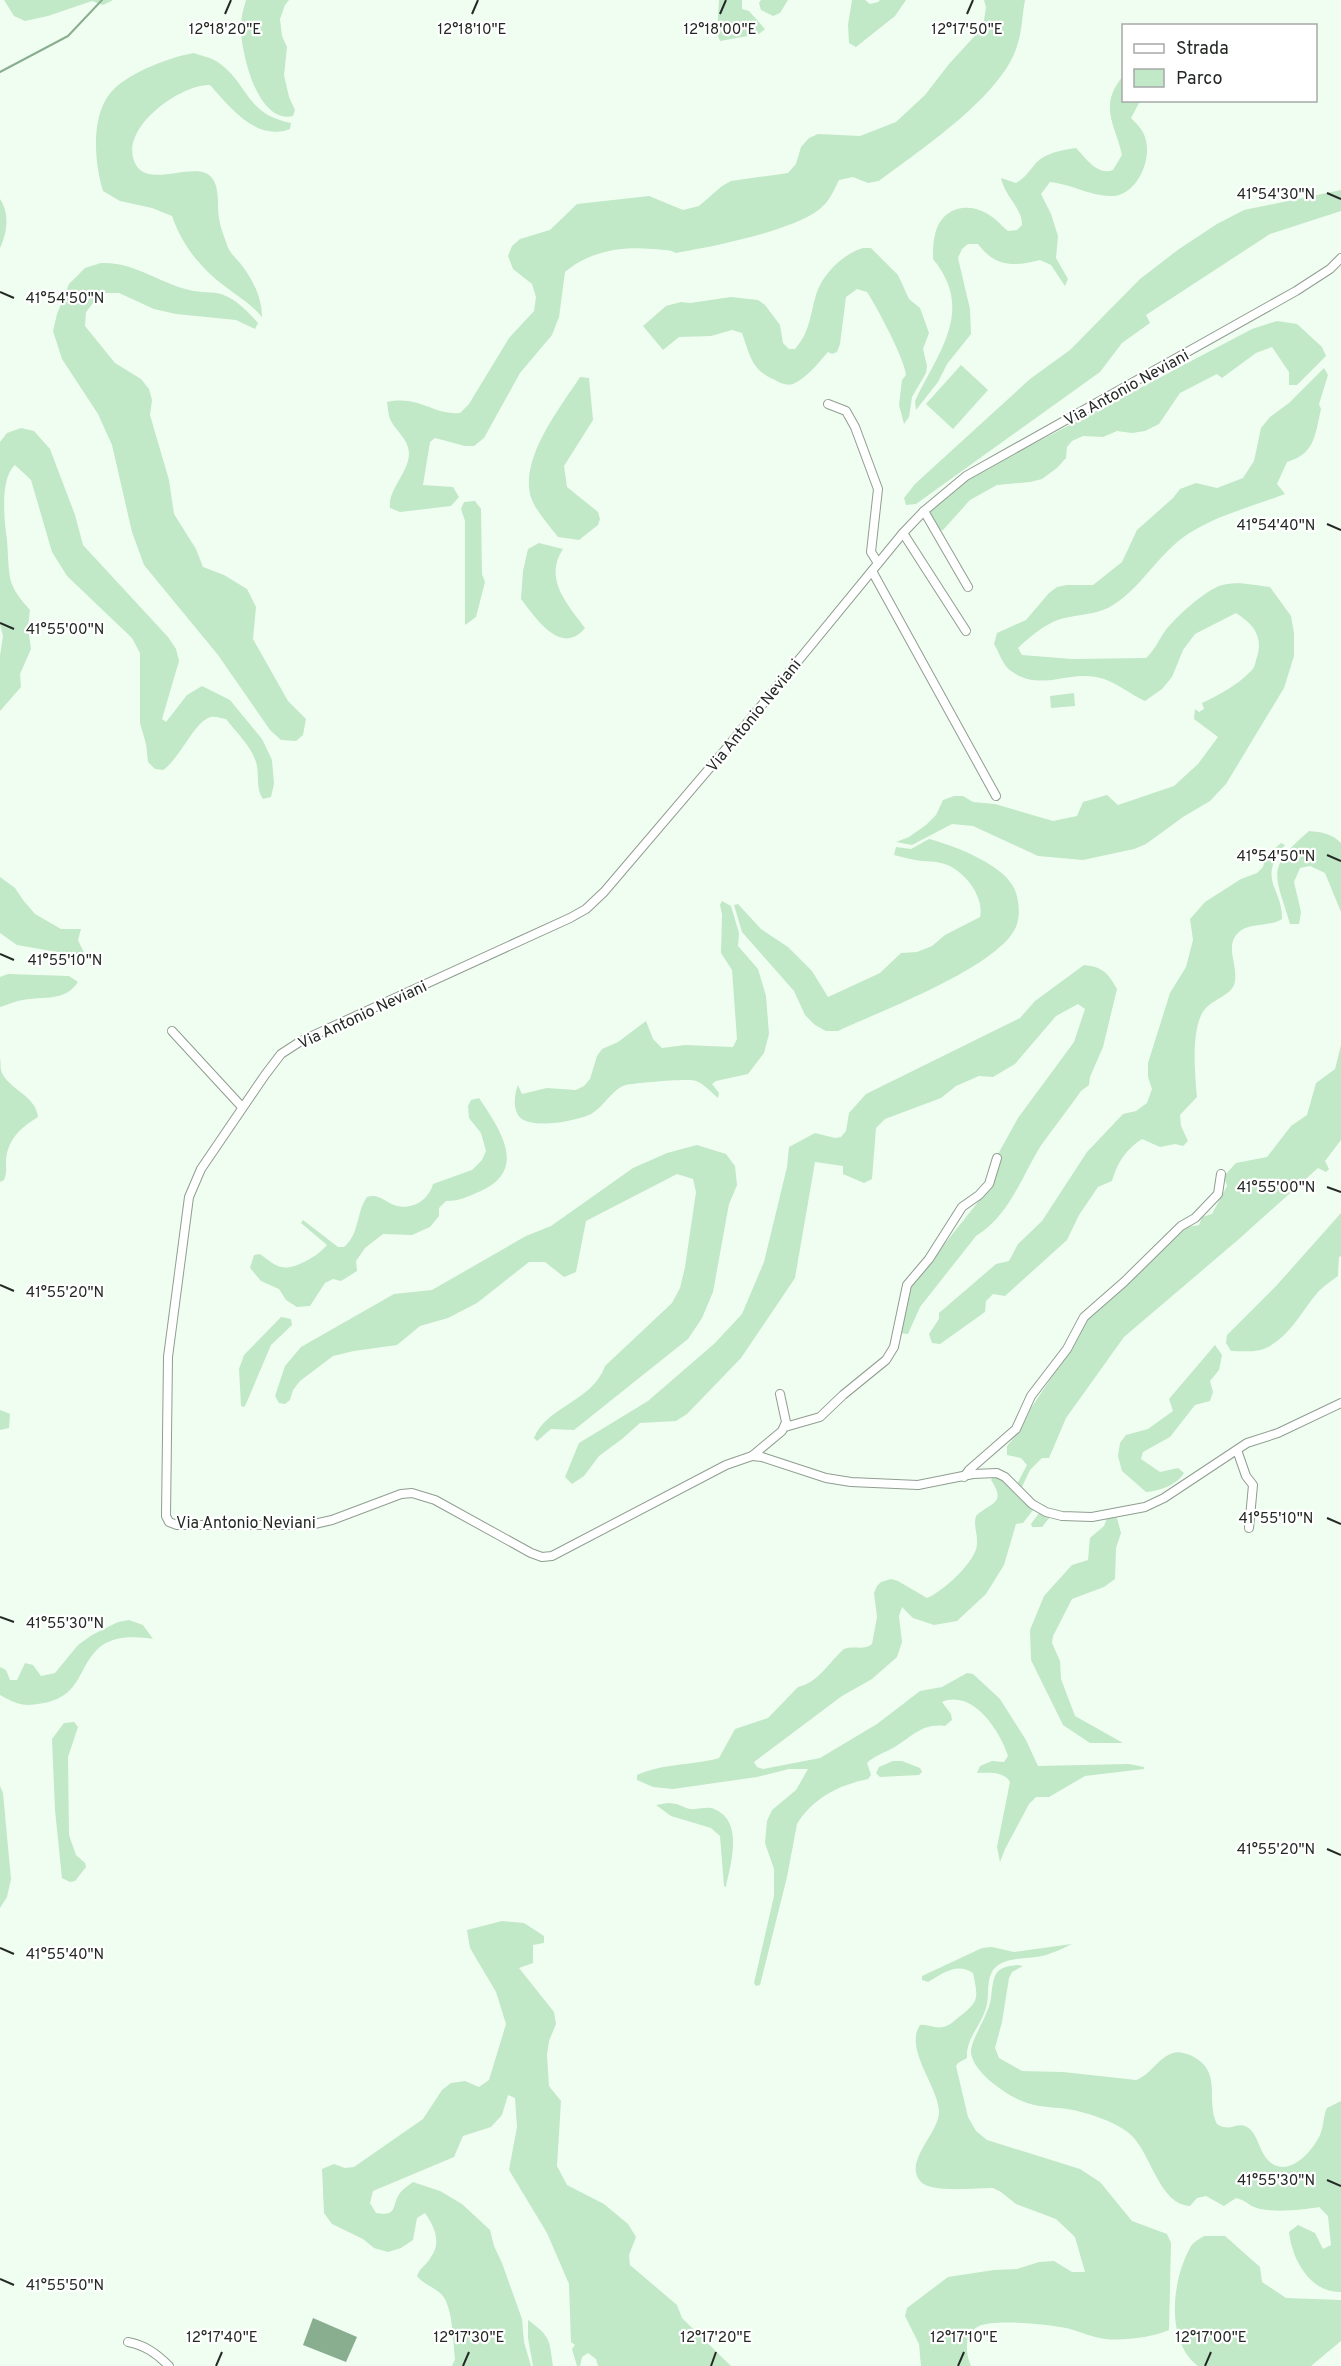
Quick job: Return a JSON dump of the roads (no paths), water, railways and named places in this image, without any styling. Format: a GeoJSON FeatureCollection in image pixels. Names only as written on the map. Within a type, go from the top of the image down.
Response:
{"type":"FeatureCollection","features":[{"type":"Feature","properties":{"kind":"street","name":"Via Antonio Neviani"},"geometry":{"type":"LineString","coordinates":[[785,1427],[779,1435],[752,1456],[726,1464],[552,1557],[536,1555],[435,1500],[411,1493],[401,1494],[332,1520],[310,1525],[177,1525],[169,1522],[165,1513],[168,1368],[187,1204],[193,1184],[201,1168],[275,1060],[292,1047],[576,915],[595,902],[725,750],[903,533],[924,511],[966,476],[1296,291],[1326,272],[1341,258]]}},
{"type":"Feature","properties":{"kind":"street"},"geometry":{"type":"LineString","coordinates":[[828,404],[846,411],[855,427],[878,489],[871,552],[878,563]]}},
{"type":"Feature","properties":{"kind":"street"},"geometry":{"type":"LineString","coordinates":[[924,511],[968,587]]}},
{"type":"Feature","properties":{"kind":"street"},"geometry":{"type":"LineString","coordinates":[[903,533],[966,631]]}},
{"type":"Feature","properties":{"kind":"street"},"geometry":{"type":"LineString","coordinates":[[872,571],[964,732],[996,796]]}},
{"type":"Feature","properties":{"kind":"street"},"geometry":{"type":"LineString","coordinates":[[172,1030],[242,1107]]}},
{"type":"Feature","properties":{"kind":"street"},"geometry":{"type":"LineString","coordinates":[[780,1394],[784,1406],[785,1427],[820,1417],[886,1360],[894,1347],[907,1285],[929,1258],[962,1207],[980,1195],[989,1184],[997,1158]]}},
{"type":"Feature","properties":{"kind":"street"},"geometry":{"type":"LineString","coordinates":[[964,1477],[1016,1429],[1030,1396],[1067,1349],[1084,1317],[1124,1282],[1173,1233],[1195,1218],[1218,1194],[1221,1174]]}},
{"type":"Feature","properties":{"kind":"street"},"geometry":{"type":"LineString","coordinates":[[752,1456],[762,1457],[826,1478],[851,1482],[918,1485],[973,1474],[998,1474],[1005,1477],[1025,1499],[1046,1512],[1062,1516],[1092,1517],[1144,1507],[1164,1498],[1255,1440],[1299,1424],[1341,1403]]}},
{"type":"Feature","properties":{"kind":"street"},"geometry":{"type":"LineString","coordinates":[[1237,1450],[1246,1476],[1253,1485],[1249,1528]]}},
{"type":"Feature","properties":{"kind":"street"},"geometry":{"type":"LineString","coordinates":[[128,2342],[139,2344],[152,2351],[169,2366]]}},
{"type":"Feature","properties":{"kind":"waterway"},"geometry":{"type":"LineString","coordinates":[[0,72],[68,36],[102,0]]}}]}
